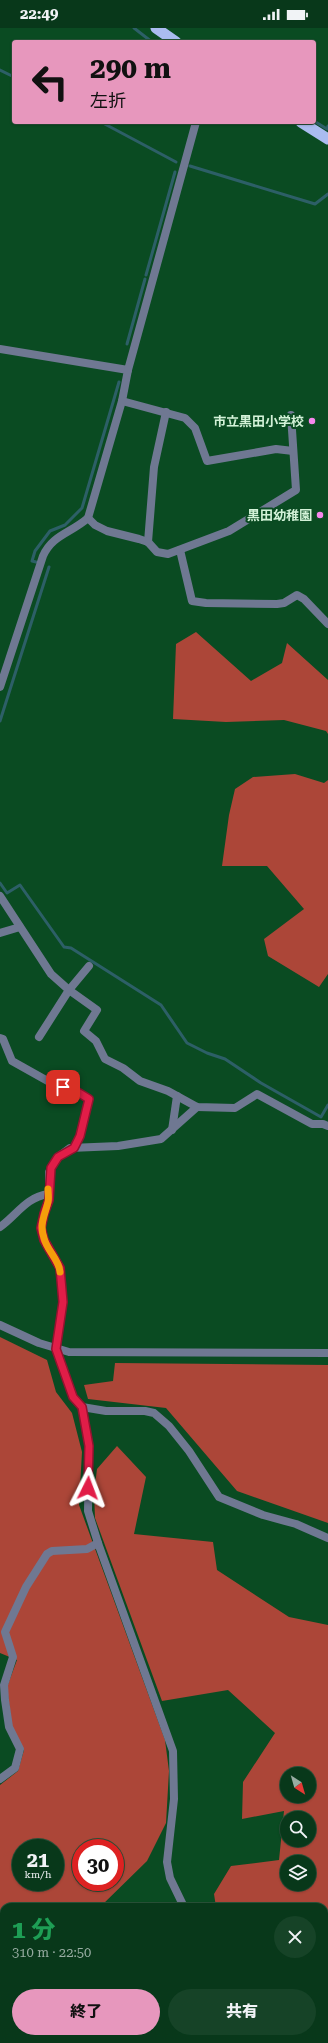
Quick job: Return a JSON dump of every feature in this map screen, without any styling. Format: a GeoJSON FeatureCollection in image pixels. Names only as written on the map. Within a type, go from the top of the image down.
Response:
{"type":"FeatureCollection","features":[{"type":"Feature","properties":{"kind":"highway"},"geometry":{"type":"LineString","coordinates":[[156,28],[173,40]]}},
{"type":"Feature","properties":{"kind":"highway"},"geometry":{"type":"LineString","coordinates":[[304,124],[328,139]]}},
{"type":"Feature","properties":{"kind":"street"},"geometry":{"type":"LineString","coordinates":[[0,687],[47,547],[57,537],[77,528],[88,518],[122,401],[128,370],[195,124]]}},
{"type":"Feature","properties":{"kind":"street"},"geometry":{"type":"LineString","coordinates":[[0,349],[128,370]]}},
{"type":"Feature","properties":{"kind":"street"},"geometry":{"type":"LineString","coordinates":[[122,401],[185,418],[192,424],[207,461],[276,449],[293,451]]}},
{"type":"Feature","properties":{"kind":"street"},"geometry":{"type":"LineString","coordinates":[[148,542],[154,467],[166,412]]}},
{"type":"Feature","properties":{"kind":"street"},"geometry":{"type":"LineString","coordinates":[[88,518],[95,525],[107,531],[148,542],[157,552],[162,554],[180,550],[229,531],[296,490],[291,414]]}},
{"type":"Feature","properties":{"kind":"street"},"geometry":{"type":"LineString","coordinates":[[180,550],[190,600],[206,603],[277,604],[284,603],[297,595],[328,624]]}},
{"type":"Feature","properties":{"kind":"street"},"geometry":{"type":"LineString","coordinates":[[0,896],[51,974],[97,1010],[84,1031],[96,1041],[105,1059],[123,1068],[140,1081],[176,1096],[197,1107],[235,1108],[257,1094],[312,1124],[323,1124],[328,1126]]}},
{"type":"Feature","properties":{"kind":"street"},"geometry":{"type":"LineString","coordinates":[[0,933],[20,927]]}},
{"type":"Feature","properties":{"kind":"street"},"geometry":{"type":"LineString","coordinates":[[39,1037],[70,990],[89,966]]}},
{"type":"Feature","properties":{"kind":"street"},"geometry":{"type":"LineString","coordinates":[[0,1038],[3,1039],[12,1061],[53,1084],[71,1088],[89,1099],[80,1136],[74,1148]]}},
{"type":"Feature","properties":{"kind":"street"},"geometry":{"type":"LineString","coordinates":[[172,1130],[176,1096]]}},
{"type":"Feature","properties":{"kind":"street"},"geometry":{"type":"LineString","coordinates":[[182,1903],[170,1878],[167,1862],[174,1800],[172,1751],[88,1511],[89,1446],[82,1407],[73,1397],[56,1349],[63,1302],[60,1268],[44,1240],[41,1228],[49,1200],[49,1172],[54,1163],[64,1152],[74,1148],[88,1149],[148,1142],[161,1139],[197,1107]]}},
{"type":"Feature","properties":{"kind":"street"},"geometry":{"type":"LineString","coordinates":[[0,1227],[29,1200],[37,1196],[48,1194]]}},
{"type":"Feature","properties":{"kind":"street"},"geometry":{"type":"LineString","coordinates":[[0,1326],[56,1349],[69,1352],[328,1353]]}},
{"type":"Feature","properties":{"kind":"street"},"geometry":{"type":"LineString","coordinates":[[82,1407],[101,1411],[154,1413],[169,1426],[179,1441],[189,1451],[219,1497],[263,1515],[296,1524],[328,1538]]}},
{"type":"Feature","properties":{"kind":"street"},"geometry":{"type":"LineString","coordinates":[[0,1779],[15,1768],[20,1749],[9,1727],[5,1700],[4,1685],[13,1657],[6,1632],[7,1627],[20,1604],[26,1587],[47,1554],[52,1551],[87,1549],[98,1543]]}},
{"type":"Feature","properties":{"kind":"shaded area"},"geometry":{"type":"Polygon","coordinates":[[[196,632],[251,681],[282,663],[287,643],[328,680],[328,734],[326,731],[284,720],[226,722],[173,719],[176,644],[196,632]]]}},
{"type":"Feature","properties":{"kind":"shaded area"},"geometry":{"type":"Polygon","coordinates":[[[295,774],[324,783],[328,780],[328,974],[319,987],[268,956],[264,939],[304,909],[267,866],[222,866],[229,815],[235,789],[253,777],[295,774]]]}},
{"type":"Feature","properties":{"kind":"shaded area"},"geometry":{"type":"Polygon","coordinates":[[[0,1337],[47,1360],[56,1392],[72,1413],[82,1452],[79,1505],[165,1740],[169,1771],[166,1823],[147,1861],[124,1884],[124,1839],[72,1839],[72,1891],[116,1891],[104,1903],[0,1903],[0,1785],[18,1771],[24,1750],[12,1727],[7,1687],[17,1660],[0,1653],[0,1337]]]}},
{"type":"Feature","properties":{"kind":"shaded area"},"geometry":{"type":"Polygon","coordinates":[[[115,1363],[328,1365],[328,1523],[237,1491],[166,1408],[88,1399],[84,1385],[113,1381],[115,1363]]]}},
{"type":"Feature","properties":{"kind":"shaded area"},"geometry":{"type":"Polygon","coordinates":[[[117,1446],[146,1477],[134,1534],[213,1542],[217,1570],[289,1617],[328,1625],[328,1903],[215,1903],[214,1894],[231,1866],[279,1860],[280,1847],[316,1847],[316,1811],[280,1811],[242,1819],[243,1782],[275,1733],[228,1690],[162,1701],[95,1518],[94,1493],[97,1469],[117,1446]]]}},
{"type":"Feature","properties":{"kind":"waterway"},"geometry":{"type":"LineString","coordinates":[[134,28],[149,40]]}},
{"type":"Feature","properties":{"kind":"waterway"},"geometry":{"type":"LineString","coordinates":[[0,70],[12,76]]}},
{"type":"Feature","properties":{"kind":"waterway"},"geometry":{"type":"LineString","coordinates":[[316,122],[327,129],[328,126]]}},
{"type":"Feature","properties":{"kind":"waterway"},"geometry":{"type":"LineString","coordinates":[[105,124],[176,162]]}},
{"type":"Feature","properties":{"kind":"waterway"},"geometry":{"type":"LineString","coordinates":[[190,166],[315,204],[328,194]]}},
{"type":"Feature","properties":{"kind":"waterway"},"geometry":{"type":"LineString","coordinates":[[146,275],[175,172]]}},
{"type":"Feature","properties":{"kind":"waterway"},"geometry":{"type":"LineString","coordinates":[[127,344],[145,279]]}},
{"type":"Feature","properties":{"kind":"waterway"},"geometry":{"type":"LineString","coordinates":[[36,562],[32,561],[35,551],[50,531],[65,525],[82,508],[119,382]]}},
{"type":"Feature","properties":{"kind":"waterway"},"geometry":{"type":"LineString","coordinates":[[0,721],[49,567]]}},
{"type":"Feature","properties":{"kind":"waterway"},"geometry":{"type":"LineString","coordinates":[[0,883],[7,893],[20,885],[64,947],[71,948],[161,1005],[187,1043],[207,1053],[225,1059],[261,1083],[321,1117],[328,1105]]}},
{"type":"Feature","properties":{"kind":"slow traffic"},"geometry":{"type":"LineString","coordinates":[[48,1189],[49,1200],[41,1228],[44,1240],[60,1268],[60,1272]]}},
{"type":"Feature","properties":{"kind":"place","name":"市立黒田小学校"},"geometry":{"type":"Point","coordinates":[312,421]}},
{"type":"Feature","properties":{"kind":"place","name":"黒田幼稚園"},"geometry":{"type":"Point","coordinates":[320,515]}},
{"type":"Feature","properties":{"kind":"route"},"geometry":{"type":"LineString","coordinates":[[63,1087],[71,1088],[89,1099],[80,1136],[74,1148],[70,1148],[58,1157],[49,1172],[49,1200],[41,1228],[44,1240],[60,1268],[63,1302],[56,1349],[61,1367],[73,1397],[82,1407],[89,1446],[90,1463],[88,1488]]}}]}
